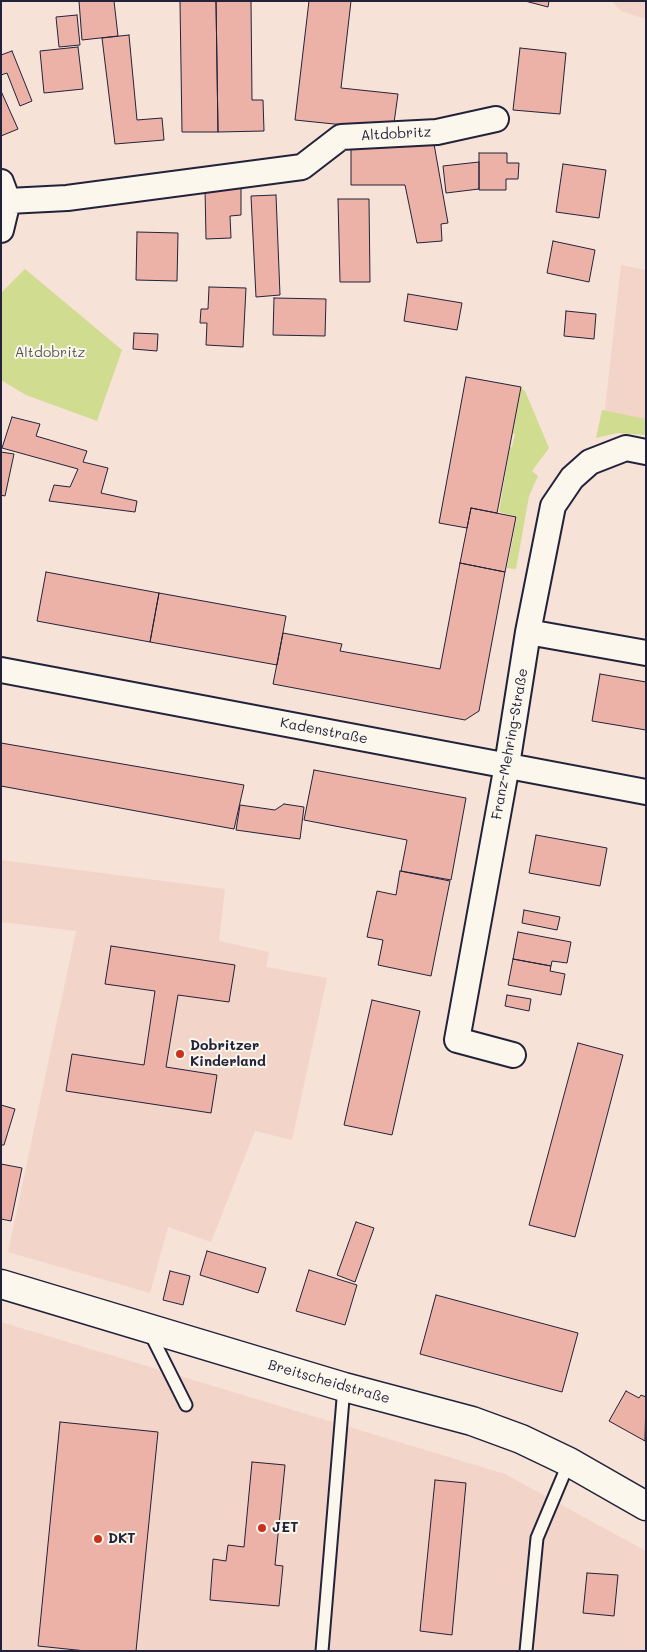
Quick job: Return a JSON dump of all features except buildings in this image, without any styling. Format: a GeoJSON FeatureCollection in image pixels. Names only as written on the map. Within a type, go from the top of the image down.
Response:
{"type":"FeatureCollection","features":[{"type":"Feature","properties":{"kind":"main road","name":"Breitscheidstraße"},"geometry":{"type":"LineString","coordinates":[[1,1284],[344,1387],[472,1421],[521,1439],[569,1462],[646,1506]]}},
{"type":"Feature","properties":{"kind":"street","name":"Altdobritz"},"geometry":{"type":"LineString","coordinates":[[1,230],[5,192],[67,198],[302,167],[341,136],[437,132],[496,119]]}},
{"type":"Feature","properties":{"kind":"street","name":"Franz-Mehring-Straße"},"geometry":{"type":"LineString","coordinates":[[513,1055],[457,1040],[507,765],[528,632],[553,506],[572,478],[590,462],[626,448],[646,452]]}},
{"type":"Feature","properties":{"kind":"street"},"geometry":{"type":"LineString","coordinates":[[528,632],[646,653]]}},
{"type":"Feature","properties":{"kind":"street","name":"Kadenstraße"},"geometry":{"type":"LineString","coordinates":[[1,670],[646,792]]}},
{"type":"Feature","properties":{"kind":"lane"},"geometry":{"type":"LineString","coordinates":[[148,1328],[186,1405]]}},
{"type":"Feature","properties":{"kind":"lane"},"geometry":{"type":"LineString","coordinates":[[322,1651],[344,1387]]}},
{"type":"Feature","properties":{"kind":"lane"},"geometry":{"type":"LineString","coordinates":[[526,1651],[537,1538],[569,1462]]}},
{"type":"Feature","properties":{"kind":"shaded area"},"geometry":{"type":"Polygon","coordinates":[[[612,1],[646,1],[646,19],[621,11],[612,1]]]}},
{"type":"Feature","properties":{"kind":"shaded area"},"geometry":{"type":"Polygon","coordinates":[[[621,265],[646,270],[646,426],[604,418],[621,265]]]}},
{"type":"Feature","properties":{"kind":"shaded area","name":"Dobritzer Kinderland"},"geometry":{"type":"Polygon","coordinates":[[[1,860],[225,889],[219,941],[269,952],[266,967],[327,978],[292,1140],[255,1131],[211,1242],[168,1227],[150,1293],[8,1252],[76,931],[1,922],[1,860]]]}},
{"type":"Feature","properties":{"kind":"shaded area"},"geometry":{"type":"Polygon","coordinates":[[[1,1322],[505,1474],[646,1551],[646,1651],[1,1651],[1,1322]]]}},
{"type":"Feature","properties":{"kind":"green space","name":"Altdobritz"},"geometry":{"type":"Polygon","coordinates":[[[25,269],[122,350],[97,421],[26,395],[1,380],[1,293],[25,269]]]}},
{"type":"Feature","properties":{"kind":"green space"},"geometry":{"type":"Polygon","coordinates":[[[521,388],[525,391],[549,448],[532,471],[538,476],[529,496],[516,569],[507,568],[517,517],[499,512],[510,447],[512,447],[515,434],[513,433],[521,388]]]}},
{"type":"Feature","properties":{"kind":"green space"},"geometry":{"type":"Polygon","coordinates":[[[602,410],[646,419],[646,435],[617,433],[596,438],[602,410]]]}},
{"type":"Feature","properties":{"kind":"place","name":"Dobritzer Kinderland"},"geometry":{"type":"Point","coordinates":[180,1054]}},
{"type":"Feature","properties":{"kind":"place","name":"JET"},"geometry":{"type":"Point","coordinates":[262,1528]}},
{"type":"Feature","properties":{"kind":"place","name":"DKT"},"geometry":{"type":"Point","coordinates":[98,1539]}}]}
